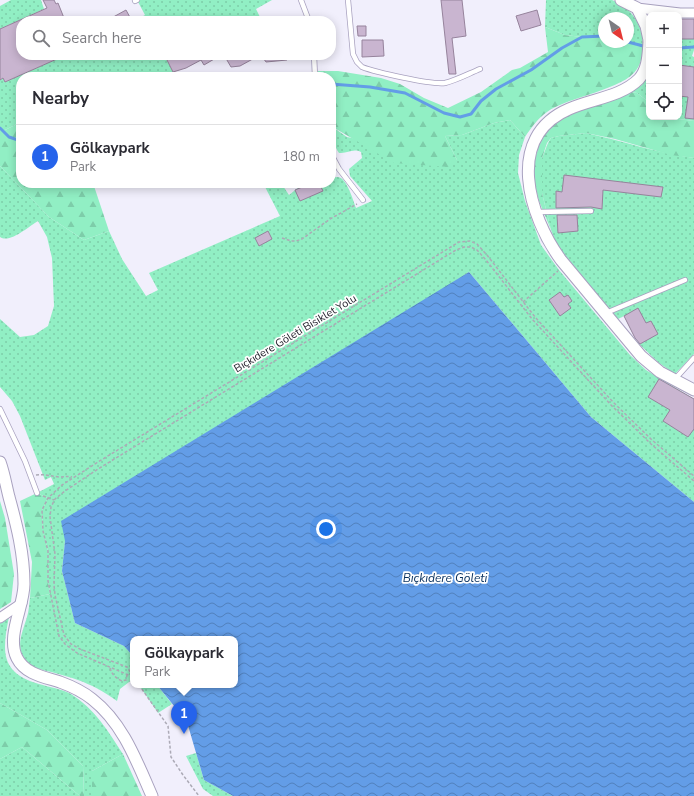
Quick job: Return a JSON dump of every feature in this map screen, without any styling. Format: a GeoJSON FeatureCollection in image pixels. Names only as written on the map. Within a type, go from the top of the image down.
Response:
{"type":"FeatureCollection","features":[{"type":"Feature","properties":{"kind":"street"},"geometry":{"type":"LineString","coordinates":[[621,0],[637,8],[680,13],[694,13]]}},
{"type":"Feature","properties":{"kind":"street"},"geometry":{"type":"LineString","coordinates":[[637,8],[646,26]]}},
{"type":"Feature","properties":{"kind":"street"},"geometry":{"type":"LineString","coordinates":[[648,48],[647,62],[643,73],[633,84],[617,93],[569,108],[552,119],[537,134],[530,153],[527,172],[536,212],[551,247],[641,356],[660,372],[694,390]]}},
{"type":"Feature","properties":{"kind":"street"},"geometry":{"type":"LineString","coordinates":[[0,462],[13,510],[23,561],[24,585],[22,603],[13,639],[13,650],[17,659],[23,667],[30,672],[78,690],[102,707],[132,750],[152,796]]}},
{"type":"Feature","properties":{"kind":"street"},"geometry":{"type":"LineString","coordinates":[[0,618],[22,603]]}},
{"type":"Feature","properties":{"kind":"lane"},"geometry":{"type":"LineString","coordinates":[[301,0],[307,16]]}},
{"type":"Feature","properties":{"kind":"lane"},"geometry":{"type":"LineString","coordinates":[[348,0],[353,54],[362,67],[427,82],[443,83],[459,79],[480,69]]}},
{"type":"Feature","properties":{"kind":"lane"},"geometry":{"type":"LineString","coordinates":[[314,60],[315,72]]}},
{"type":"Feature","properties":{"kind":"lane"},"geometry":{"type":"LineString","coordinates":[[336,163],[363,200]]}},
{"type":"Feature","properties":{"kind":"lane"},"geometry":{"type":"LineString","coordinates":[[536,212],[591,212]]}},
{"type":"Feature","properties":{"kind":"lane"},"geometry":{"type":"LineString","coordinates":[[604,313],[685,280]]}},
{"type":"Feature","properties":{"kind":"lane"},"geometry":{"type":"LineString","coordinates":[[674,380],[694,358]]}},
{"type":"Feature","properties":{"kind":"lane"},"geometry":{"type":"LineString","coordinates":[[0,409],[31,476],[37,494]]}},
{"type":"Feature","properties":{"kind":"path"},"geometry":{"type":"LineString","coordinates":[[282,238],[296,241],[363,200]]}},
{"type":"Feature","properties":{"kind":"path","name":"Bıçkıdere Göleti Bisiklet Yolu"},"geometry":{"type":"LineString","coordinates":[[130,676],[77,653],[65,644],[59,636],[48,581],[48,550],[43,530],[42,510],[48,498],[62,484],[459,242],[470,241],[477,244],[535,317],[613,402],[652,440],[694,476]]}},
{"type":"Feature","properties":{"kind":"path"},"geometry":{"type":"LineString","coordinates":[[130,672],[127,667],[80,649],[71,644],[64,635],[54,585],[55,554],[50,517],[51,507],[54,500],[98,469],[350,314],[456,250],[464,247],[471,247],[477,250],[532,319],[611,405],[651,444],[694,481]]}},
{"type":"Feature","properties":{"kind":"path"},"geometry":{"type":"LineString","coordinates":[[523,302],[565,265]]}},
{"type":"Feature","properties":{"kind":"path"},"geometry":{"type":"LineString","coordinates":[[31,476],[43,474],[73,478]]}},
{"type":"Feature","properties":{"kind":"path"},"geometry":{"type":"LineString","coordinates":[[37,494],[54,500]]}},
{"type":"Feature","properties":{"kind":"path"},"geometry":{"type":"LineString","coordinates":[[110,668],[116,678],[122,681],[126,680],[128,677],[127,675]]}},
{"type":"Feature","properties":{"kind":"path"},"geometry":{"type":"LineString","coordinates":[[141,688],[168,726],[171,757],[183,776],[199,796]]}},
{"type":"Feature","properties":{"kind":"green space"},"geometry":{"type":"Polygon","coordinates":[[[11,0],[41,0],[44,9],[29,16],[16,16],[16,22],[0,29],[0,6],[11,0]]]}},
{"type":"Feature","properties":{"kind":"green space"},"geometry":{"type":"Polygon","coordinates":[[[137,0],[272,0],[256,9],[260,16],[143,16],[145,15],[137,0]]]}},
{"type":"Feature","properties":{"kind":"green space"},"geometry":{"type":"Polygon","coordinates":[[[546,0],[612,0],[619,3],[630,12],[598,12],[598,36],[582,37],[565,35],[545,27],[546,0]]]}},
{"type":"Feature","properties":{"kind":"green space"},"geometry":{"type":"Polygon","coordinates":[[[634,17],[641,31],[643,46],[634,44],[634,17]]]}},
{"type":"Feature","properties":{"kind":"green space"},"geometry":{"type":"Polygon","coordinates":[[[545,27],[565,35],[582,37],[598,35],[598,48],[634,48],[634,44],[643,46],[640,64],[630,76],[609,88],[557,106],[544,114],[525,137],[510,120],[494,123],[462,135],[445,136],[457,160],[449,167],[394,163],[336,129],[336,72],[318,72],[338,71],[381,78],[400,84],[424,98],[448,108],[481,92],[512,70],[520,68],[548,52],[545,27]]]}},
{"type":"Feature","properties":{"kind":"green space"},"geometry":{"type":"Polygon","coordinates":[[[682,39],[694,39],[694,50],[692,56],[694,57],[694,121],[682,120],[682,39]]]}},
{"type":"Feature","properties":{"kind":"green space"},"geometry":{"type":"Polygon","coordinates":[[[55,60],[167,60],[173,72],[28,72],[55,60]]]}},
{"type":"Feature","properties":{"kind":"green space"},"geometry":{"type":"Polygon","coordinates":[[[16,77],[16,124],[3,131],[0,128],[0,80],[3,78],[5,82],[16,77]]]}},
{"type":"Feature","properties":{"kind":"green space"},"geometry":{"type":"Polygon","coordinates":[[[646,78],[646,100],[637,93],[631,92],[642,85],[646,78]]]}},
{"type":"Feature","properties":{"kind":"green space"},"geometry":{"type":"Polygon","coordinates":[[[631,92],[637,93],[646,100],[646,120],[682,120],[694,121],[694,158],[671,155],[615,139],[586,133],[551,138],[547,143],[542,158],[542,193],[551,230],[539,201],[533,178],[533,165],[542,136],[555,123],[566,115],[631,92]]]}},
{"type":"Feature","properties":{"kind":"green space"},"geometry":{"type":"Polygon","coordinates":[[[510,120],[525,137],[519,155],[518,173],[525,201],[541,245],[559,270],[630,355],[646,370],[694,399],[694,502],[591,417],[469,272],[65,541],[62,571],[75,623],[124,646],[130,653],[130,681],[120,689],[117,701],[88,684],[35,668],[23,657],[20,645],[22,632],[28,615],[30,598],[50,594],[48,581],[48,551],[43,531],[42,510],[48,498],[37,493],[54,484],[51,477],[45,480],[20,416],[12,401],[0,387],[0,319],[20,337],[34,335],[48,326],[54,306],[52,258],[47,237],[38,221],[19,234],[4,239],[0,237],[0,166],[16,183],[16,188],[21,188],[49,217],[84,240],[109,231],[122,259],[146,296],[158,290],[149,273],[280,216],[266,188],[284,188],[289,195],[298,188],[336,188],[336,177],[338,177],[341,178],[347,185],[356,208],[372,201],[350,176],[349,169],[362,158],[361,152],[352,151],[339,153],[336,147],[336,129],[347,137],[457,160],[445,136],[462,135],[494,123],[510,120]]]}},
{"type":"Feature","properties":{"kind":"green space"},"geometry":{"type":"Polygon","coordinates":[[[16,124],[16,183],[0,166],[0,128],[3,131],[16,124]]]}},
{"type":"Feature","properties":{"kind":"green space"},"geometry":{"type":"Polygon","coordinates":[[[586,133],[667,153],[694,158],[694,354],[675,374],[659,363],[639,344],[624,316],[618,319],[600,299],[557,245],[551,230],[542,193],[542,158],[551,138],[586,133]]]}},
{"type":"Feature","properties":{"kind":"green space"},"geometry":{"type":"Polygon","coordinates":[[[21,188],[95,188],[109,231],[84,240],[49,217],[21,188]]]}},
{"type":"Feature","properties":{"kind":"green space"},"geometry":{"type":"Polygon","coordinates":[[[37,493],[48,498],[42,510],[43,531],[48,551],[48,581],[50,594],[30,598],[32,562],[20,501],[37,493]]]}},
{"type":"Feature","properties":{"kind":"green space"},"geometry":{"type":"Polygon","coordinates":[[[0,501],[5,518],[14,574],[11,602],[0,609],[0,501]]]}},
{"type":"Feature","properties":{"kind":"green space"},"geometry":{"type":"Polygon","coordinates":[[[9,617],[5,640],[5,650],[11,667],[17,674],[26,679],[64,691],[80,700],[100,721],[123,754],[92,771],[92,796],[84,796],[83,766],[47,730],[0,703],[0,623],[9,617]]]}},
{"type":"Feature","properties":{"kind":"green space"},"geometry":{"type":"Polygon","coordinates":[[[141,688],[159,688],[172,704],[158,713],[141,688]]]}},
{"type":"Feature","properties":{"kind":"green space"},"geometry":{"type":"Polygon","coordinates":[[[0,703],[47,730],[83,766],[84,796],[80,796],[22,747],[0,759],[0,703]]]}},
{"type":"Feature","properties":{"kind":"green space"},"geometry":{"type":"Polygon","coordinates":[[[22,747],[80,796],[0,796],[0,759],[22,747]]]}},
{"type":"Feature","properties":{"kind":"green space"},"geometry":{"type":"Polygon","coordinates":[[[196,753],[204,780],[233,796],[213,796],[203,789],[186,756],[196,753]]]}},
{"type":"Feature","properties":{"kind":"green space"},"geometry":{"type":"Polygon","coordinates":[[[123,754],[142,796],[92,796],[92,771],[123,754]]]}},
{"type":"Feature","properties":{"kind":"water","name":"Bıçkıdere Göleti"},"geometry":{"type":"Polygon","coordinates":[[[469,272],[591,417],[694,502],[694,796],[233,796],[204,780],[187,722],[159,688],[238,688],[238,636],[130,636],[130,653],[124,646],[75,623],[62,571],[65,541],[61,521],[469,272]]]}},
{"type":"Feature","properties":{"kind":"building"},"geometry":{"type":"Polygon","coordinates":[[[43,0],[54,0],[56,4],[58,3],[63,16],[29,16],[47,8],[43,0]]]}},
{"type":"Feature","properties":{"kind":"building"},"geometry":{"type":"Polygon","coordinates":[[[441,0],[462,0],[466,36],[452,38],[456,74],[449,74],[441,0]]]}},
{"type":"Feature","properties":{"kind":"building"},"geometry":{"type":"Polygon","coordinates":[[[126,10],[129,16],[115,16],[126,10]]]}},
{"type":"Feature","properties":{"kind":"building"},"geometry":{"type":"Polygon","coordinates":[[[537,10],[541,25],[521,31],[516,16],[537,10]]]}},
{"type":"Feature","properties":{"kind":"building"},"geometry":{"type":"Polygon","coordinates":[[[682,19],[694,19],[694,39],[682,39],[682,19]]]}},
{"type":"Feature","properties":{"kind":"building"},"geometry":{"type":"Polygon","coordinates":[[[16,22],[16,60],[55,60],[28,72],[16,72],[16,77],[5,82],[3,78],[0,80],[0,29],[16,22]]]}},
{"type":"Feature","properties":{"kind":"building"},"geometry":{"type":"Polygon","coordinates":[[[357,26],[366,26],[366,36],[358,36],[357,26]]]}},
{"type":"Feature","properties":{"kind":"building"},"geometry":{"type":"Polygon","coordinates":[[[362,40],[383,40],[384,56],[362,57],[362,40]]]}},
{"type":"Feature","properties":{"kind":"building"},"geometry":{"type":"Polygon","coordinates":[[[167,60],[201,60],[186,68],[173,72],[167,60]]]}},
{"type":"Feature","properties":{"kind":"building"},"geometry":{"type":"Polygon","coordinates":[[[201,60],[212,60],[204,65],[201,60]]]}},
{"type":"Feature","properties":{"kind":"building"},"geometry":{"type":"Polygon","coordinates":[[[227,60],[251,60],[240,66],[231,67],[227,60]]]}},
{"type":"Feature","properties":{"kind":"building"},"geometry":{"type":"Polygon","coordinates":[[[265,60],[287,60],[266,62],[265,60]]]}},
{"type":"Feature","properties":{"kind":"building"},"geometry":{"type":"Polygon","coordinates":[[[682,65],[694,67],[694,119],[685,118],[688,97],[682,96],[682,65]]]}},
{"type":"Feature","properties":{"kind":"building"},"geometry":{"type":"Polygon","coordinates":[[[564,175],[663,187],[661,197],[603,190],[602,209],[591,207],[556,208],[556,191],[562,192],[564,175]]]}},
{"type":"Feature","properties":{"kind":"building"},"geometry":{"type":"Polygon","coordinates":[[[300,188],[322,188],[323,191],[300,201],[295,190],[300,188]]]}},
{"type":"Feature","properties":{"kind":"building"},"geometry":{"type":"Polygon","coordinates":[[[557,215],[577,215],[578,231],[558,233],[557,215]]]}},
{"type":"Feature","properties":{"kind":"building"},"geometry":{"type":"Polygon","coordinates":[[[268,231],[272,239],[259,246],[255,238],[268,231]]]}},
{"type":"Feature","properties":{"kind":"building"},"geometry":{"type":"Polygon","coordinates":[[[560,292],[564,297],[568,295],[572,301],[568,304],[571,308],[560,316],[549,300],[560,292]]]}},
{"type":"Feature","properties":{"kind":"building"},"geometry":{"type":"Polygon","coordinates":[[[638,308],[646,323],[651,321],[658,334],[640,344],[635,338],[624,316],[638,308]]]}},
{"type":"Feature","properties":{"kind":"building"},"geometry":{"type":"Polygon","coordinates":[[[659,379],[694,399],[694,429],[688,437],[663,421],[670,410],[648,397],[659,379]]]}},
{"type":"Feature","properties":{"kind":"waterway"},"geometry":{"type":"LineString","coordinates":[[336,84],[370,87],[405,93],[444,113],[460,117],[471,114],[481,101],[496,89],[531,70],[562,48],[582,37],[598,36]]}},
{"type":"Feature","properties":{"kind":"waterway"},"geometry":{"type":"LineString","coordinates":[[634,44],[646,47]]}},
{"type":"Feature","properties":{"kind":"waterway"},"geometry":{"type":"LineString","coordinates":[[682,48],[694,47]]}},
{"type":"Feature","properties":{"kind":"waterway"},"geometry":{"type":"LineString","coordinates":[[0,128],[9,137],[16,139]]}},
{"type":"Feature","properties":{"kind":"place","name":"Gölkaypark"},"geometry":{"type":"Point","coordinates":[184,734]}}]}
